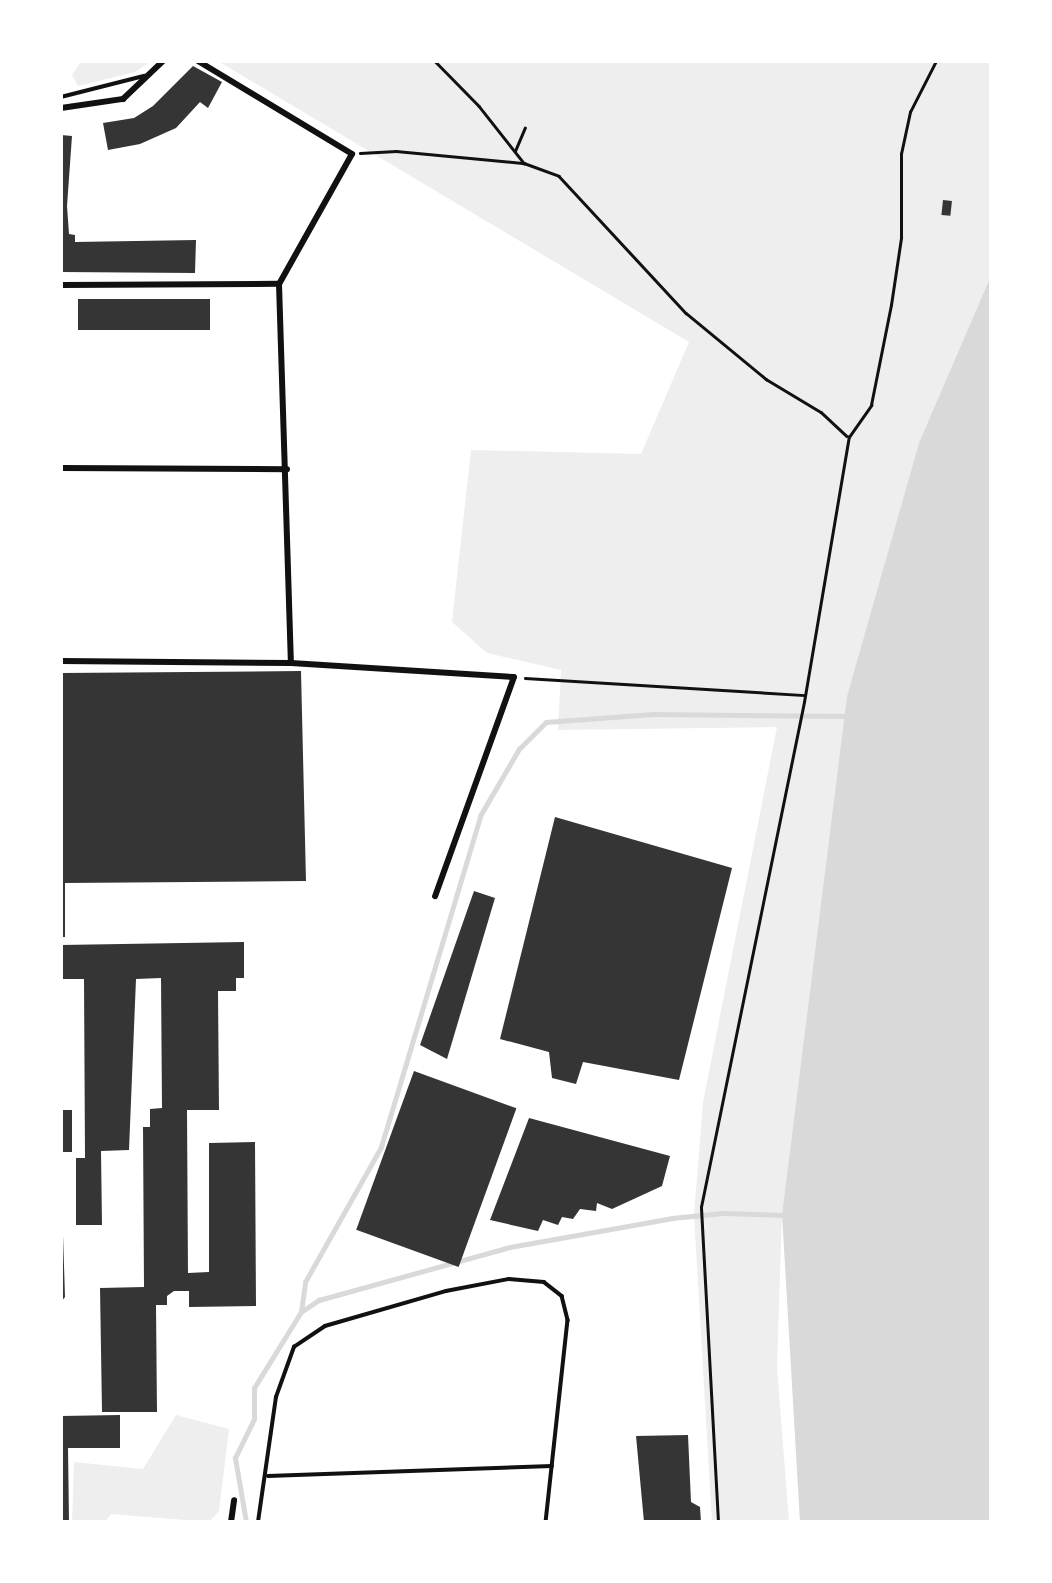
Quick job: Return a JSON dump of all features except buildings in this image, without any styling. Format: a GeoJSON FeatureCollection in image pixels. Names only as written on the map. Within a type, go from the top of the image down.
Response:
{"type":"FeatureCollection","features":[{"type":"Feature","properties":{"kind":"street"},"geometry":{"type":"LineString","coordinates":[[61,108],[123,99],[163,61]]}},
{"type":"Feature","properties":{"kind":"street"},"geometry":{"type":"LineString","coordinates":[[198,61],[352,154],[279,284],[291,663]]}},
{"type":"Feature","properties":{"kind":"street"},"geometry":{"type":"LineString","coordinates":[[61,285],[279,284]]}},
{"type":"Feature","properties":{"kind":"street"},"geometry":{"type":"LineString","coordinates":[[61,468],[286,469]]}},
{"type":"Feature","properties":{"kind":"street"},"geometry":{"type":"LineString","coordinates":[[61,662],[291,663],[514,677],[435,896]]}},
{"type":"Feature","properties":{"kind":"street"},"geometry":{"type":"LineString","coordinates":[[231,1522],[234,1500]]}},
{"type":"Feature","properties":{"kind":"lane"},"geometry":{"type":"LineString","coordinates":[[61,97],[153,73]]}},
{"type":"Feature","properties":{"kind":"lane"},"geometry":{"type":"LineString","coordinates":[[258,1522],[268,1476],[276,1397],[294,1347],[325,1326],[446,1291],[509,1279],[544,1282],[562,1296],[568,1320],[546,1522]]}},
{"type":"Feature","properties":{"kind":"lane"},"geometry":{"type":"LineString","coordinates":[[268,1476],[553,1466]]}},
{"type":"Feature","properties":{"kind":"path"},"geometry":{"type":"LineString","coordinates":[[435,61],[479,106],[524,163]]}},
{"type":"Feature","properties":{"kind":"path"},"geometry":{"type":"LineString","coordinates":[[718,1522],[701,1207],[805,695],[849,437],[871,405],[901,238],[901,154],[910,112],[936,61]]}},
{"type":"Feature","properties":{"kind":"path"},"geometry":{"type":"LineString","coordinates":[[515,151],[525,128]]}},
{"type":"Feature","properties":{"kind":"path"},"geometry":{"type":"LineString","coordinates":[[352,154],[396,151],[524,163],[559,176],[686,313],[766,379],[821,411],[849,437]]}},
{"type":"Feature","properties":{"kind":"path"},"geometry":{"type":"LineString","coordinates":[[514,677],[805,695]]}},
{"type":"Feature","properties":{"kind":"shaded area"},"geometry":{"type":"Polygon","coordinates":[[[81,61],[151,61],[135,72],[78,86],[72,75],[81,61]]]}},
{"type":"Feature","properties":{"kind":"shaded area"},"geometry":{"type":"Polygon","coordinates":[[[218,61],[991,61],[991,280],[919,444],[847,696],[782,1214],[777,1367],[789,1522],[712,1522],[694,1215],[703,1102],[777,727],[558,730],[561,670],[487,653],[452,622],[471,450],[641,454],[689,342],[218,61]]]}},
{"type":"Feature","properties":{"kind":"shaded area"},"geometry":{"type":"Polygon","coordinates":[[[991,276],[991,1522],[800,1522],[782,1214],[847,696],[919,443],[991,276]]]}},
{"type":"Feature","properties":{"kind":"shaded area"},"geometry":{"type":"Polygon","coordinates":[[[176,1415],[229,1429],[219,1511],[209,1522],[111,1514],[105,1522],[72,1522],[74,1462],[143,1469],[176,1415]]]}},
{"type":"Feature","properties":{"kind":"waterway"},"geometry":{"type":"LineString","coordinates":[[301,1312],[305,1282],[381,1147],[480,816],[519,749],[546,722],[653,714],[850,716]]}},
{"type":"Feature","properties":{"kind":"waterway"},"geometry":{"type":"LineString","coordinates":[[246,1522],[235,1458],[254,1419],[254,1388],[301,1312],[319,1300],[510,1247],[672,1218],[723,1213],[785,1215]]}}]}
